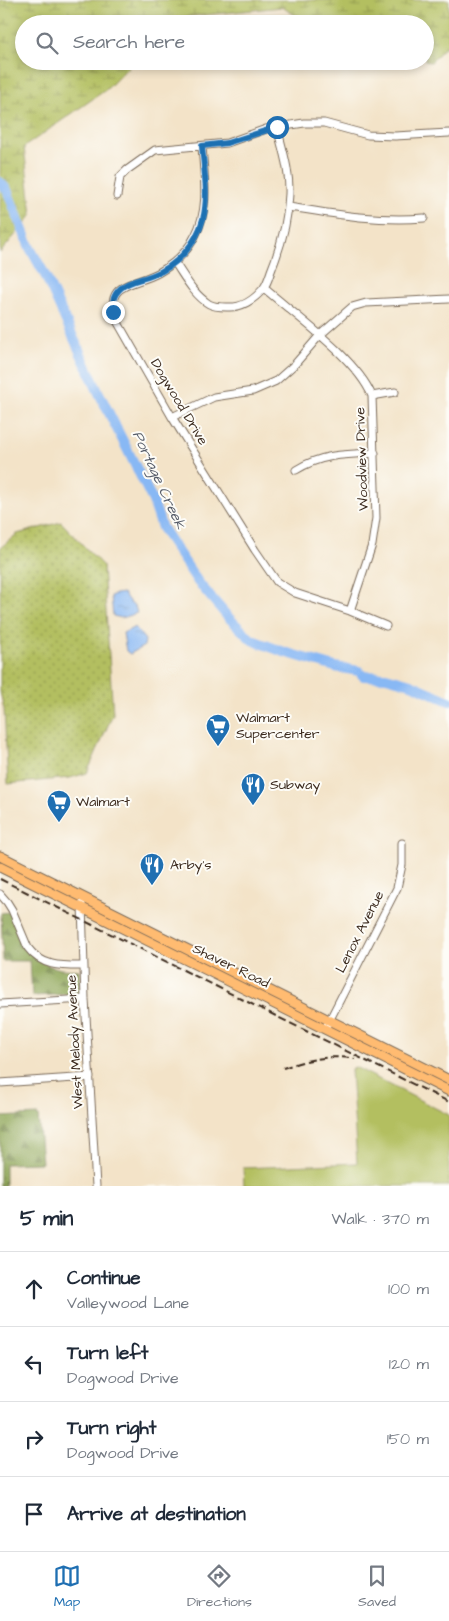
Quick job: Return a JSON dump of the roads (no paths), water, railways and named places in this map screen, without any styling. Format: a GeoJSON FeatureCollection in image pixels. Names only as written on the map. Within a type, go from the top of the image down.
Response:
{"type":"FeatureCollection","features":[{"type":"Feature","properties":{"kind":"main road","name":"Shaver Road"},"geometry":{"type":"LineString","coordinates":[[0,856],[449,1080]]}},
{"type":"Feature","properties":{"kind":"main road","name":"Shaver Road"},"geometry":{"type":"LineString","coordinates":[[0,867],[449,1091]]}},
{"type":"Feature","properties":{"kind":"street"},"geometry":{"type":"LineString","coordinates":[[117,196],[120,177],[154,150],[227,143],[277,127],[304,123],[324,123],[368,134],[395,136],[449,133]]}},
{"type":"Feature","properties":{"kind":"street"},"geometry":{"type":"LineString","coordinates":[[175,263],[196,293],[210,304],[220,307],[239,306],[264,288],[284,234],[288,207],[287,171],[277,127]]}},
{"type":"Feature","properties":{"kind":"street","name":"Dogwood Drive"},"geometry":{"type":"LineString","coordinates":[[202,146],[205,201],[203,220],[190,245],[175,263],[156,274],[122,287],[113,297],[113,312],[172,417],[277,582],[295,593],[350,611],[386,626]]}},
{"type":"Feature","properties":{"kind":"street"},"geometry":{"type":"LineString","coordinates":[[288,207],[371,218],[408,220],[424,218]]}},
{"type":"Feature","properties":{"kind":"street","name":"Woodview Drive"},"geometry":{"type":"LineString","coordinates":[[264,288],[320,335],[358,372],[368,386],[372,396],[375,453],[375,530],[372,545],[350,611]]}},
{"type":"Feature","properties":{"kind":"street"},"geometry":{"type":"LineString","coordinates":[[172,417],[214,397],[253,391],[276,381],[295,364],[320,335],[344,312],[359,305],[449,299]]}},
{"type":"Feature","properties":{"kind":"street"},"geometry":{"type":"LineString","coordinates":[[372,396],[395,392]]}},
{"type":"Feature","properties":{"kind":"street"},"geometry":{"type":"LineString","coordinates":[[296,470],[307,463],[327,456],[375,453]]}},
{"type":"Feature","properties":{"kind":"street","name":"Lenox Avenue"},"geometry":{"type":"LineString","coordinates":[[325,1029],[397,888],[402,865],[402,843]]}},
{"type":"Feature","properties":{"kind":"street"},"geometry":{"type":"LineString","coordinates":[[0,894],[12,910],[32,954],[52,965],[84,966]]}},
{"type":"Feature","properties":{"kind":"street","name":"West Melody Avenue"},"geometry":{"type":"LineString","coordinates":[[82,896],[85,999],[96,1186]]}},
{"type":"Feature","properties":{"kind":"street"},"geometry":{"type":"LineString","coordinates":[[0,1004],[85,999]]}},
{"type":"Feature","properties":{"kind":"street"},"geometry":{"type":"LineString","coordinates":[[0,1083],[90,1077]]}},
{"type":"Feature","properties":{"kind":"water"},"geometry":{"type":"Polygon","coordinates":[[[123,593],[131,604],[135,606],[137,613],[122,618],[113,616],[111,596],[123,593]]]}},
{"type":"Feature","properties":{"kind":"water"},"geometry":{"type":"Polygon","coordinates":[[[135,627],[145,640],[144,646],[130,654],[126,651],[123,633],[135,627]]]}},
{"type":"Feature","properties":{"kind":"waterway","name":"Portage Creek"},"geometry":{"type":"LineString","coordinates":[[0,182],[7,190],[30,248],[44,273],[96,387],[153,501],[162,528],[198,582],[227,616],[252,640],[284,652],[335,667],[359,671],[363,676],[386,677],[411,684],[449,701]]}},
{"type":"Feature","properties":{"kind":"railway"},"geometry":{"type":"LineString","coordinates":[[0,879],[449,1102]]}},
{"type":"Feature","properties":{"kind":"railway"},"geometry":{"type":"LineString","coordinates":[[283,1068],[318,1059],[336,1057],[355,1059]]}},
{"type":"Feature","properties":{"kind":"place","name":"Walmart Supercenter"},"geometry":{"type":"Point","coordinates":[218,747]}},
{"type":"Feature","properties":{"kind":"place","name":"Subway"},"geometry":{"type":"Point","coordinates":[253,806]}},
{"type":"Feature","properties":{"kind":"place","name":"Walmart"},"geometry":{"type":"Point","coordinates":[59,823]}},
{"type":"Feature","properties":{"kind":"place","name":"Arby's"},"geometry":{"type":"Point","coordinates":[152,886]}}]}
